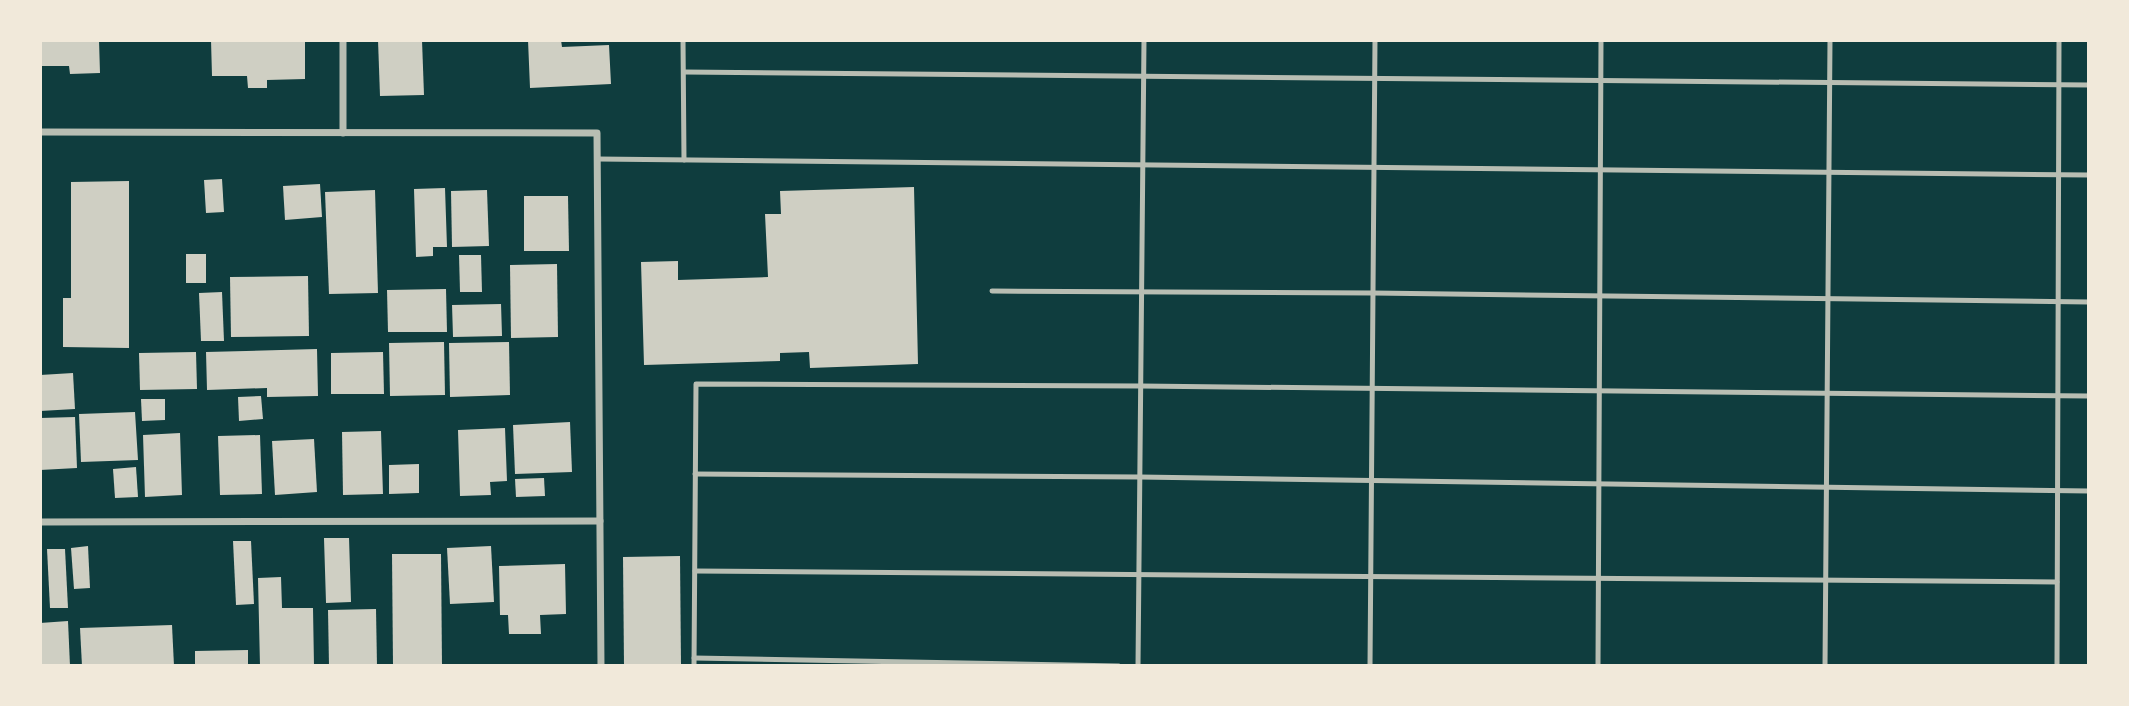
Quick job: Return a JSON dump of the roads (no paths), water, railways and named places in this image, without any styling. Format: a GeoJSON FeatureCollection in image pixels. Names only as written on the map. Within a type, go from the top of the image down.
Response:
{"type":"FeatureCollection","features":[{"type":"Feature","properties":{"kind":"street"},"geometry":{"type":"LineString","coordinates":[[342,133],[343,40]]}},
{"type":"Feature","properties":{"kind":"street"},"geometry":{"type":"LineString","coordinates":[[40,132],[597,133],[601,666]]}},
{"type":"Feature","properties":{"kind":"street"},"geometry":{"type":"LineString","coordinates":[[40,522],[600,521]]}},
{"type":"Feature","properties":{"kind":"lane"},"geometry":{"type":"LineString","coordinates":[[683,40],[684,160]]}},
{"type":"Feature","properties":{"kind":"lane"},"geometry":{"type":"LineString","coordinates":[[1138,666],[1144,40]]}},
{"type":"Feature","properties":{"kind":"lane"},"geometry":{"type":"LineString","coordinates":[[1370,666],[1375,40]]}},
{"type":"Feature","properties":{"kind":"lane"},"geometry":{"type":"LineString","coordinates":[[1598,666],[1601,40]]}},
{"type":"Feature","properties":{"kind":"lane"},"geometry":{"type":"LineString","coordinates":[[1825,666],[1830,40]]}},
{"type":"Feature","properties":{"kind":"lane"},"geometry":{"type":"LineString","coordinates":[[2057,666],[2059,40]]}},
{"type":"Feature","properties":{"kind":"lane"},"geometry":{"type":"LineString","coordinates":[[684,72],[2089,85]]}},
{"type":"Feature","properties":{"kind":"lane"},"geometry":{"type":"LineString","coordinates":[[598,159],[2089,175]]}},
{"type":"Feature","properties":{"kind":"lane"},"geometry":{"type":"LineString","coordinates":[[992,291],[2089,302]]}},
{"type":"Feature","properties":{"kind":"lane"},"geometry":{"type":"LineString","coordinates":[[1119,666],[694,662],[696,384],[2089,396]]}},
{"type":"Feature","properties":{"kind":"lane"},"geometry":{"type":"LineString","coordinates":[[695,474],[1140,477],[2089,491]]}},
{"type":"Feature","properties":{"kind":"lane"},"geometry":{"type":"LineString","coordinates":[[695,571],[2057,582]]}}]}
